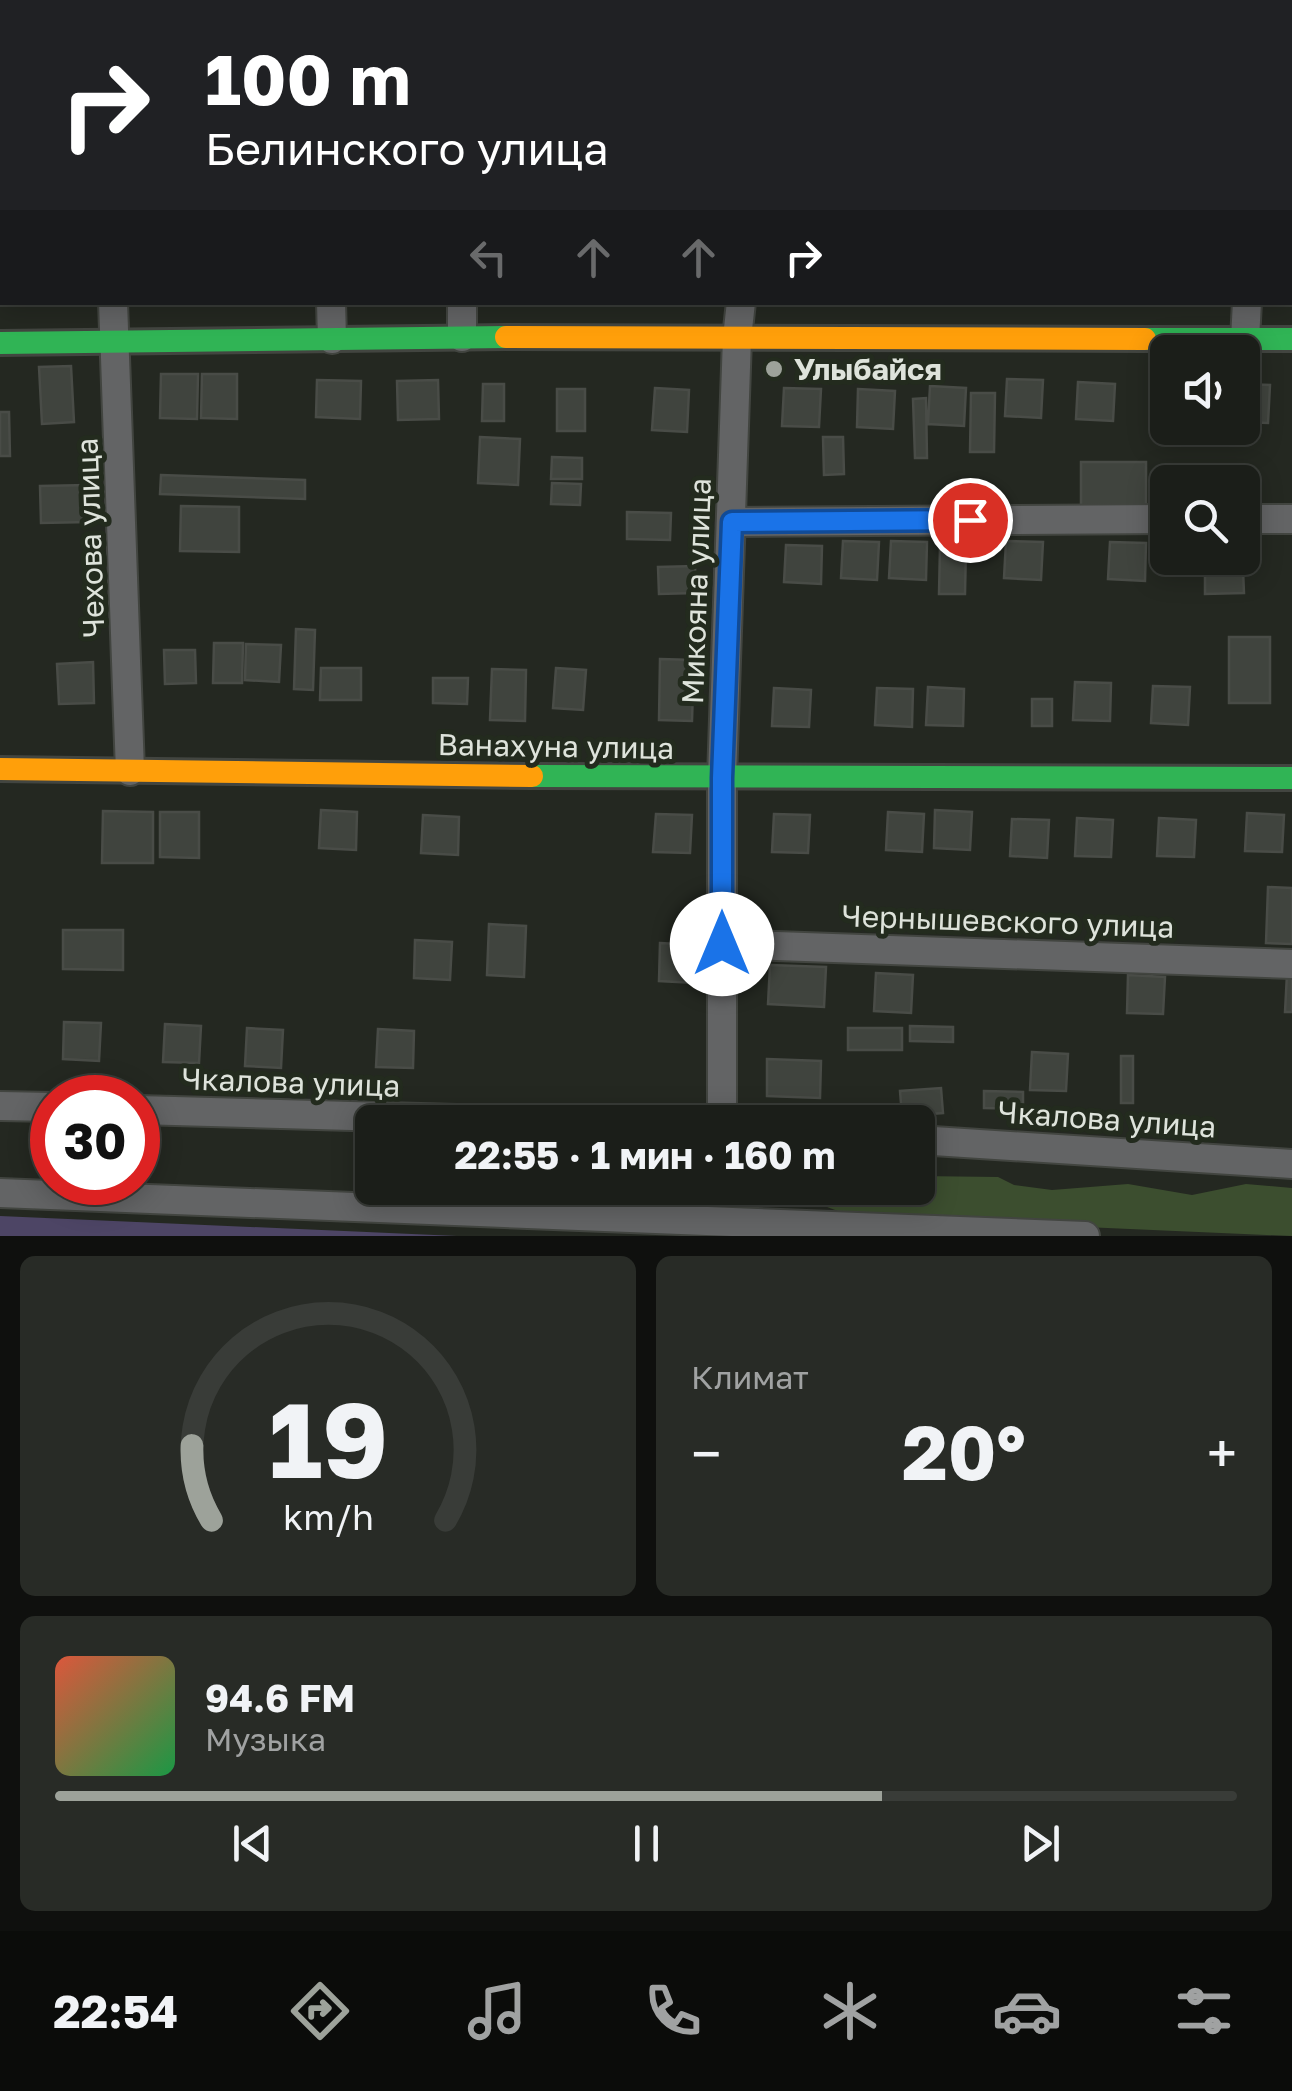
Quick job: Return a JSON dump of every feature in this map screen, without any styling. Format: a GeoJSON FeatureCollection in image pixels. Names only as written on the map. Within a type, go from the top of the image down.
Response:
{"type":"FeatureCollection","features":[{"type":"Feature","properties":{"kind":"street","name":"Чехова улица"},"geometry":{"type":"LineString","coordinates":[[113,305],[130,771]]}},
{"type":"Feature","properties":{"kind":"street"},"geometry":{"type":"LineString","coordinates":[[331,305],[332,339]]}},
{"type":"Feature","properties":{"kind":"street"},"geometry":{"type":"LineString","coordinates":[[462,305],[462,338]]}},
{"type":"Feature","properties":{"kind":"street","name":"Микояна улица"},"geometry":{"type":"LineString","coordinates":[[722,1105],[722,778],[741,305]]}},
{"type":"Feature","properties":{"kind":"street"},"geometry":{"type":"LineString","coordinates":[[1246,335],[1247,305]]}},
{"type":"Feature","properties":{"kind":"street"},"geometry":{"type":"LineString","coordinates":[[0,344],[462,338],[1150,339]]}},
{"type":"Feature","properties":{"kind":"street"},"geometry":{"type":"LineString","coordinates":[[1260,339],[1292,339]]}},
{"type":"Feature","properties":{"kind":"street"},"geometry":{"type":"LineString","coordinates":[[1260,519],[1292,519]]}},
{"type":"Feature","properties":{"kind":"street"},"geometry":{"type":"LineString","coordinates":[[732,522],[1150,520]]}},
{"type":"Feature","properties":{"kind":"street","name":"Ванахуна улица"},"geometry":{"type":"LineString","coordinates":[[0,769],[722,778],[1292,778]]}},
{"type":"Feature","properties":{"kind":"street","name":"Чернышевского улица"},"geometry":{"type":"LineString","coordinates":[[722,944],[1292,964]]}},
{"type":"Feature","properties":{"kind":"street"},"geometry":{"type":"LineString","coordinates":[[0,1106],[30,1107]]}},
{"type":"Feature","properties":{"kind":"street","name":"Чкалова улица"},"geometry":{"type":"LineString","coordinates":[[160,1111],[355,1116]]}},
{"type":"Feature","properties":{"kind":"street","name":"Чкалова улица"},"geometry":{"type":"LineString","coordinates":[[935,1141],[1292,1164]]}},
{"type":"Feature","properties":{"kind":"street"},"geometry":{"type":"LineString","coordinates":[[0,1194],[1084,1236]]}},
{"type":"Feature","properties":{"kind":"green space"},"geometry":{"type":"Polygon","coordinates":[[[935,1176],[998,1177],[1014,1185],[1052,1190],[1128,1184],[1192,1195],[1246,1184],[1292,1188],[1292,1236],[854,1217],[822,1205],[935,1205],[935,1176]]]}},
{"type":"Feature","properties":{"kind":"shaded area"},"geometry":{"type":"Polygon","coordinates":[[[0,1216],[457,1236],[0,1236],[0,1216]]]}},
{"type":"Feature","properties":{"kind":"building"},"geometry":{"type":"Polygon","coordinates":[[[71,366],[74,422],[42,424],[39,367],[71,366]]]}},
{"type":"Feature","properties":{"kind":"building"},"geometry":{"type":"Polygon","coordinates":[[[161,374],[198,374],[197,419],[160,418],[161,374]]]}},
{"type":"Feature","properties":{"kind":"building"},"geometry":{"type":"Polygon","coordinates":[[[202,374],[237,374],[237,419],[201,418],[202,374]]]}},
{"type":"Feature","properties":{"kind":"building"},"geometry":{"type":"Polygon","coordinates":[[[1007,379],[1043,380],[1041,418],[1005,416],[1007,379]]]}},
{"type":"Feature","properties":{"kind":"building"},"geometry":{"type":"Polygon","coordinates":[[[317,380],[361,381],[360,419],[316,417],[317,380]]]}},
{"type":"Feature","properties":{"kind":"building"},"geometry":{"type":"Polygon","coordinates":[[[438,380],[439,419],[398,420],[397,381],[438,380]]]}},
{"type":"Feature","properties":{"kind":"building"},"geometry":{"type":"Polygon","coordinates":[[[1078,382],[1115,384],[1113,421],[1076,419],[1078,382]]]}},
{"type":"Feature","properties":{"kind":"building"},"geometry":{"type":"Polygon","coordinates":[[[483,384],[504,384],[504,421],[482,421],[483,384]]]}},
{"type":"Feature","properties":{"kind":"building"},"geometry":{"type":"Polygon","coordinates":[[[1260,385],[1270,385],[1268,423],[1260,423],[1260,385]]]}},
{"type":"Feature","properties":{"kind":"building"},"geometry":{"type":"Polygon","coordinates":[[[930,386],[966,388],[964,426],[928,424],[930,386]]]}},
{"type":"Feature","properties":{"kind":"building"},"geometry":{"type":"Polygon","coordinates":[[[655,388],[689,390],[687,432],[652,430],[655,388]]]}},
{"type":"Feature","properties":{"kind":"building"},"geometry":{"type":"Polygon","coordinates":[[[784,388],[821,389],[819,427],[782,426],[784,388]]]}},
{"type":"Feature","properties":{"kind":"building"},"geometry":{"type":"Polygon","coordinates":[[[557,389],[585,389],[585,431],[557,431],[557,389]]]}},
{"type":"Feature","properties":{"kind":"building"},"geometry":{"type":"Polygon","coordinates":[[[858,389],[895,391],[893,429],[857,427],[858,389]]]}},
{"type":"Feature","properties":{"kind":"building"},"geometry":{"type":"Polygon","coordinates":[[[971,393],[995,393],[994,452],[970,452],[971,393]]]}},
{"type":"Feature","properties":{"kind":"building"},"geometry":{"type":"Polygon","coordinates":[[[926,398],[927,458],[915,458],[913,399],[926,398]]]}},
{"type":"Feature","properties":{"kind":"building"},"geometry":{"type":"Polygon","coordinates":[[[0,412],[9,412],[10,456],[0,456],[0,412]]]}},
{"type":"Feature","properties":{"kind":"building"},"geometry":{"type":"Polygon","coordinates":[[[480,437],[520,439],[518,485],[478,483],[480,437]]]}},
{"type":"Feature","properties":{"kind":"building"},"geometry":{"type":"Polygon","coordinates":[[[823,437],[843,437],[844,474],[824,475],[823,437]]]}},
{"type":"Feature","properties":{"kind":"building"},"geometry":{"type":"Polygon","coordinates":[[[552,457],[582,458],[582,479],[551,479],[552,457]]]}},
{"type":"Feature","properties":{"kind":"building"},"geometry":{"type":"Polygon","coordinates":[[[1081,462],[1146,462],[1146,517],[1081,517],[1081,462]]]}},
{"type":"Feature","properties":{"kind":"building"},"geometry":{"type":"Polygon","coordinates":[[[161,475],[305,480],[305,499],[160,494],[161,475]]]}},
{"type":"Feature","properties":{"kind":"building"},"geometry":{"type":"Polygon","coordinates":[[[552,483],[581,484],[580,505],[551,504],[552,483]]]}},
{"type":"Feature","properties":{"kind":"building"},"geometry":{"type":"Polygon","coordinates":[[[87,485],[88,522],[41,523],[40,486],[87,485]]]}},
{"type":"Feature","properties":{"kind":"building"},"geometry":{"type":"Polygon","coordinates":[[[181,506],[239,507],[239,552],[180,551],[181,506]]]}},
{"type":"Feature","properties":{"kind":"building"},"geometry":{"type":"Polygon","coordinates":[[[627,512],[671,513],[670,540],[627,539],[627,512]]]}},
{"type":"Feature","properties":{"kind":"building"},"geometry":{"type":"Polygon","coordinates":[[[694,514],[705,514],[705,558],[694,558],[694,514]]]}},
{"type":"Feature","properties":{"kind":"building"},"geometry":{"type":"Polygon","coordinates":[[[843,541],[879,542],[877,580],[841,578],[843,541]]]}},
{"type":"Feature","properties":{"kind":"building"},"geometry":{"type":"Polygon","coordinates":[[[891,541],[927,542],[926,580],[889,578],[891,541]]]}},
{"type":"Feature","properties":{"kind":"building"},"geometry":{"type":"Polygon","coordinates":[[[1006,541],[1043,542],[1041,580],[1004,578],[1006,541]]]}},
{"type":"Feature","properties":{"kind":"building"},"geometry":{"type":"Polygon","coordinates":[[[1110,542],[1146,543],[1145,581],[1108,579],[1110,542]]]}},
{"type":"Feature","properties":{"kind":"building"},"geometry":{"type":"Polygon","coordinates":[[[786,545],[822,546],[821,584],[784,582],[786,545]]]}},
{"type":"Feature","properties":{"kind":"building"},"geometry":{"type":"Polygon","coordinates":[[[940,547],[966,547],[965,594],[939,594],[940,547]]]}},
{"type":"Feature","properties":{"kind":"building"},"geometry":{"type":"Polygon","coordinates":[[[695,566],[696,593],[659,594],[658,567],[695,566]]]}},
{"type":"Feature","properties":{"kind":"building"},"geometry":{"type":"Polygon","coordinates":[[[1205,575],[1243,575],[1244,593],[1205,594],[1205,575]]]}},
{"type":"Feature","properties":{"kind":"building"},"geometry":{"type":"Polygon","coordinates":[[[296,629],[315,630],[313,690],[294,689],[296,629]]]}},
{"type":"Feature","properties":{"kind":"building"},"geometry":{"type":"Polygon","coordinates":[[[1229,637],[1270,637],[1270,703],[1229,703],[1229,637]]]}},
{"type":"Feature","properties":{"kind":"building"},"geometry":{"type":"Polygon","coordinates":[[[214,643],[243,643],[242,683],[213,683],[214,643]]]}},
{"type":"Feature","properties":{"kind":"building"},"geometry":{"type":"Polygon","coordinates":[[[246,644],[281,645],[279,682],[245,680],[246,644]]]}},
{"type":"Feature","properties":{"kind":"building"},"geometry":{"type":"Polygon","coordinates":[[[164,650],[195,650],[196,683],[165,684],[164,650]]]}},
{"type":"Feature","properties":{"kind":"building"},"geometry":{"type":"Polygon","coordinates":[[[660,659],[694,660],[692,721],[659,720],[660,659]]]}},
{"type":"Feature","properties":{"kind":"building"},"geometry":{"type":"Polygon","coordinates":[[[93,662],[94,703],[59,704],[57,664],[93,662]]]}},
{"type":"Feature","properties":{"kind":"building"},"geometry":{"type":"Polygon","coordinates":[[[321,668],[361,668],[361,700],[320,700],[321,668]]]}},
{"type":"Feature","properties":{"kind":"building"},"geometry":{"type":"Polygon","coordinates":[[[556,668],[586,670],[583,710],[553,708],[556,668]]]}},
{"type":"Feature","properties":{"kind":"building"},"geometry":{"type":"Polygon","coordinates":[[[492,669],[526,670],[525,721],[490,720],[492,669]]]}},
{"type":"Feature","properties":{"kind":"building"},"geometry":{"type":"Polygon","coordinates":[[[433,678],[468,678],[467,704],[433,703],[433,678]]]}},
{"type":"Feature","properties":{"kind":"building"},"geometry":{"type":"Polygon","coordinates":[[[1075,682],[1111,683],[1110,721],[1073,720],[1075,682]]]}},
{"type":"Feature","properties":{"kind":"building"},"geometry":{"type":"Polygon","coordinates":[[[1153,686],[1190,687],[1188,725],[1151,723],[1153,686]]]}},
{"type":"Feature","properties":{"kind":"building"},"geometry":{"type":"Polygon","coordinates":[[[928,687],[964,689],[963,726],[926,725],[928,687]]]}},
{"type":"Feature","properties":{"kind":"building"},"geometry":{"type":"Polygon","coordinates":[[[774,688],[811,690],[809,727],[772,726],[774,688]]]}},
{"type":"Feature","properties":{"kind":"building"},"geometry":{"type":"Polygon","coordinates":[[[877,688],[913,689],[912,727],[875,725],[877,688]]]}},
{"type":"Feature","properties":{"kind":"building"},"geometry":{"type":"Polygon","coordinates":[[[1032,699],[1052,699],[1052,726],[1032,726],[1032,699]]]}},
{"type":"Feature","properties":{"kind":"building"},"geometry":{"type":"Polygon","coordinates":[[[321,810],[357,812],[356,850],[319,848],[321,810]]]}},
{"type":"Feature","properties":{"kind":"building"},"geometry":{"type":"Polygon","coordinates":[[[935,810],[972,812],[970,850],[934,848],[935,810]]]}},
{"type":"Feature","properties":{"kind":"building"},"geometry":{"type":"Polygon","coordinates":[[[103,811],[153,812],[153,863],[102,863],[103,811]]]}},
{"type":"Feature","properties":{"kind":"building"},"geometry":{"type":"Polygon","coordinates":[[[160,812],[199,812],[199,858],[160,857],[160,812]]]}},
{"type":"Feature","properties":{"kind":"building"},"geometry":{"type":"Polygon","coordinates":[[[888,812],[924,814],[922,852],[886,850],[888,812]]]}},
{"type":"Feature","properties":{"kind":"building"},"geometry":{"type":"Polygon","coordinates":[[[1247,813],[1284,815],[1282,852],[1245,851],[1247,813]]]}},
{"type":"Feature","properties":{"kind":"building"},"geometry":{"type":"Polygon","coordinates":[[[656,814],[692,815],[690,853],[653,852],[656,814]]]}},
{"type":"Feature","properties":{"kind":"building"},"geometry":{"type":"Polygon","coordinates":[[[774,814],[810,815],[808,853],[772,852],[774,814]]]}},
{"type":"Feature","properties":{"kind":"building"},"geometry":{"type":"Polygon","coordinates":[[[423,815],[459,817],[458,855],[421,853],[423,815]]]}},
{"type":"Feature","properties":{"kind":"building"},"geometry":{"type":"Polygon","coordinates":[[[1077,818],[1113,820],[1111,857],[1075,856],[1077,818]]]}},
{"type":"Feature","properties":{"kind":"building"},"geometry":{"type":"Polygon","coordinates":[[[1159,818],[1196,820],[1194,857],[1157,856],[1159,818]]]}},
{"type":"Feature","properties":{"kind":"building"},"geometry":{"type":"Polygon","coordinates":[[[1012,819],[1049,820],[1047,858],[1010,856],[1012,819]]]}},
{"type":"Feature","properties":{"kind":"building"},"geometry":{"type":"Polygon","coordinates":[[[1268,887],[1292,888],[1292,944],[1266,943],[1268,887]]]}},
{"type":"Feature","properties":{"kind":"building"},"geometry":{"type":"Polygon","coordinates":[[[489,924],[526,926],[524,977],[487,975],[489,924]]]}},
{"type":"Feature","properties":{"kind":"building"},"geometry":{"type":"Polygon","coordinates":[[[63,930],[123,930],[123,970],[63,969],[63,930]]]}},
{"type":"Feature","properties":{"kind":"building"},"geometry":{"type":"Polygon","coordinates":[[[415,940],[452,942],[450,980],[414,978],[415,940]]]}},
{"type":"Feature","properties":{"kind":"building"},"geometry":{"type":"Polygon","coordinates":[[[660,943],[697,945],[695,983],[659,981],[660,943]]]}},
{"type":"Feature","properties":{"kind":"building"},"geometry":{"type":"Polygon","coordinates":[[[770,965],[826,967],[824,1007],[768,1004],[770,965]]]}},
{"type":"Feature","properties":{"kind":"building"},"geometry":{"type":"Polygon","coordinates":[[[876,973],[913,975],[911,1013],[874,1011],[876,973]]]}},
{"type":"Feature","properties":{"kind":"building"},"geometry":{"type":"Polygon","coordinates":[[[1287,974],[1292,974],[1292,1012],[1285,1012],[1287,974]]]}},
{"type":"Feature","properties":{"kind":"building"},"geometry":{"type":"Polygon","coordinates":[[[1128,975],[1165,977],[1163,1014],[1127,1013],[1128,975]]]}},
{"type":"Feature","properties":{"kind":"building"},"geometry":{"type":"Polygon","coordinates":[[[64,1022],[101,1023],[99,1061],[63,1059],[64,1022]]]}},
{"type":"Feature","properties":{"kind":"building"},"geometry":{"type":"Polygon","coordinates":[[[165,1024],[201,1026],[199,1063],[163,1062],[165,1024]]]}},
{"type":"Feature","properties":{"kind":"building"},"geometry":{"type":"Polygon","coordinates":[[[910,1026],[953,1027],[953,1042],[910,1041],[910,1026]]]}},
{"type":"Feature","properties":{"kind":"building"},"geometry":{"type":"Polygon","coordinates":[[[247,1028],[283,1030],[281,1068],[245,1066],[247,1028]]]}},
{"type":"Feature","properties":{"kind":"building"},"geometry":{"type":"Polygon","coordinates":[[[848,1028],[902,1028],[902,1050],[848,1050],[848,1028]]]}},
{"type":"Feature","properties":{"kind":"building"},"geometry":{"type":"Polygon","coordinates":[[[378,1029],[414,1031],[413,1068],[376,1067],[378,1029]]]}},
{"type":"Feature","properties":{"kind":"building"},"geometry":{"type":"Polygon","coordinates":[[[1032,1052],[1068,1054],[1066,1091],[1030,1090],[1032,1052]]]}},
{"type":"Feature","properties":{"kind":"building"},"geometry":{"type":"Polygon","coordinates":[[[1121,1056],[1133,1056],[1133,1103],[1121,1103],[1121,1056]]]}},
{"type":"Feature","properties":{"kind":"building"},"geometry":{"type":"Polygon","coordinates":[[[767,1059],[821,1061],[820,1098],[767,1096],[767,1059]]]}},
{"type":"Feature","properties":{"kind":"building"},"geometry":{"type":"Polygon","coordinates":[[[941,1088],[943,1113],[935,1114],[935,1105],[901,1105],[900,1091],[941,1088]]]}},
{"type":"Feature","properties":{"kind":"building"},"geometry":{"type":"Polygon","coordinates":[[[984,1091],[1023,1092],[1023,1109],[984,1108],[984,1091]]]}},
{"type":"Feature","properties":{"kind":"traffic: fast"},"geometry":{"type":"LineString","coordinates":[[0,343],[506,337]]}},
{"type":"Feature","properties":{"kind":"traffic: fast"},"geometry":{"type":"LineString","coordinates":[[1145,339],[1292,339]]}},
{"type":"Feature","properties":{"kind":"traffic: fast"},"geometry":{"type":"LineString","coordinates":[[532,776],[1292,778]]}},
{"type":"Feature","properties":{"kind":"traffic: slow"},"geometry":{"type":"LineString","coordinates":[[506,337],[1145,339]]}},
{"type":"Feature","properties":{"kind":"traffic: slow"},"geometry":{"type":"LineString","coordinates":[[0,769],[532,776]]}},
{"type":"Feature","properties":{"kind":"place","name":"Улыбайся"},"geometry":{"type":"Point","coordinates":[774,369]}},
{"type":"Feature","properties":{"kind":"route"},"geometry":{"type":"LineString","coordinates":[[722,944],[722,778],[732,522],[970,520]]}}]}
